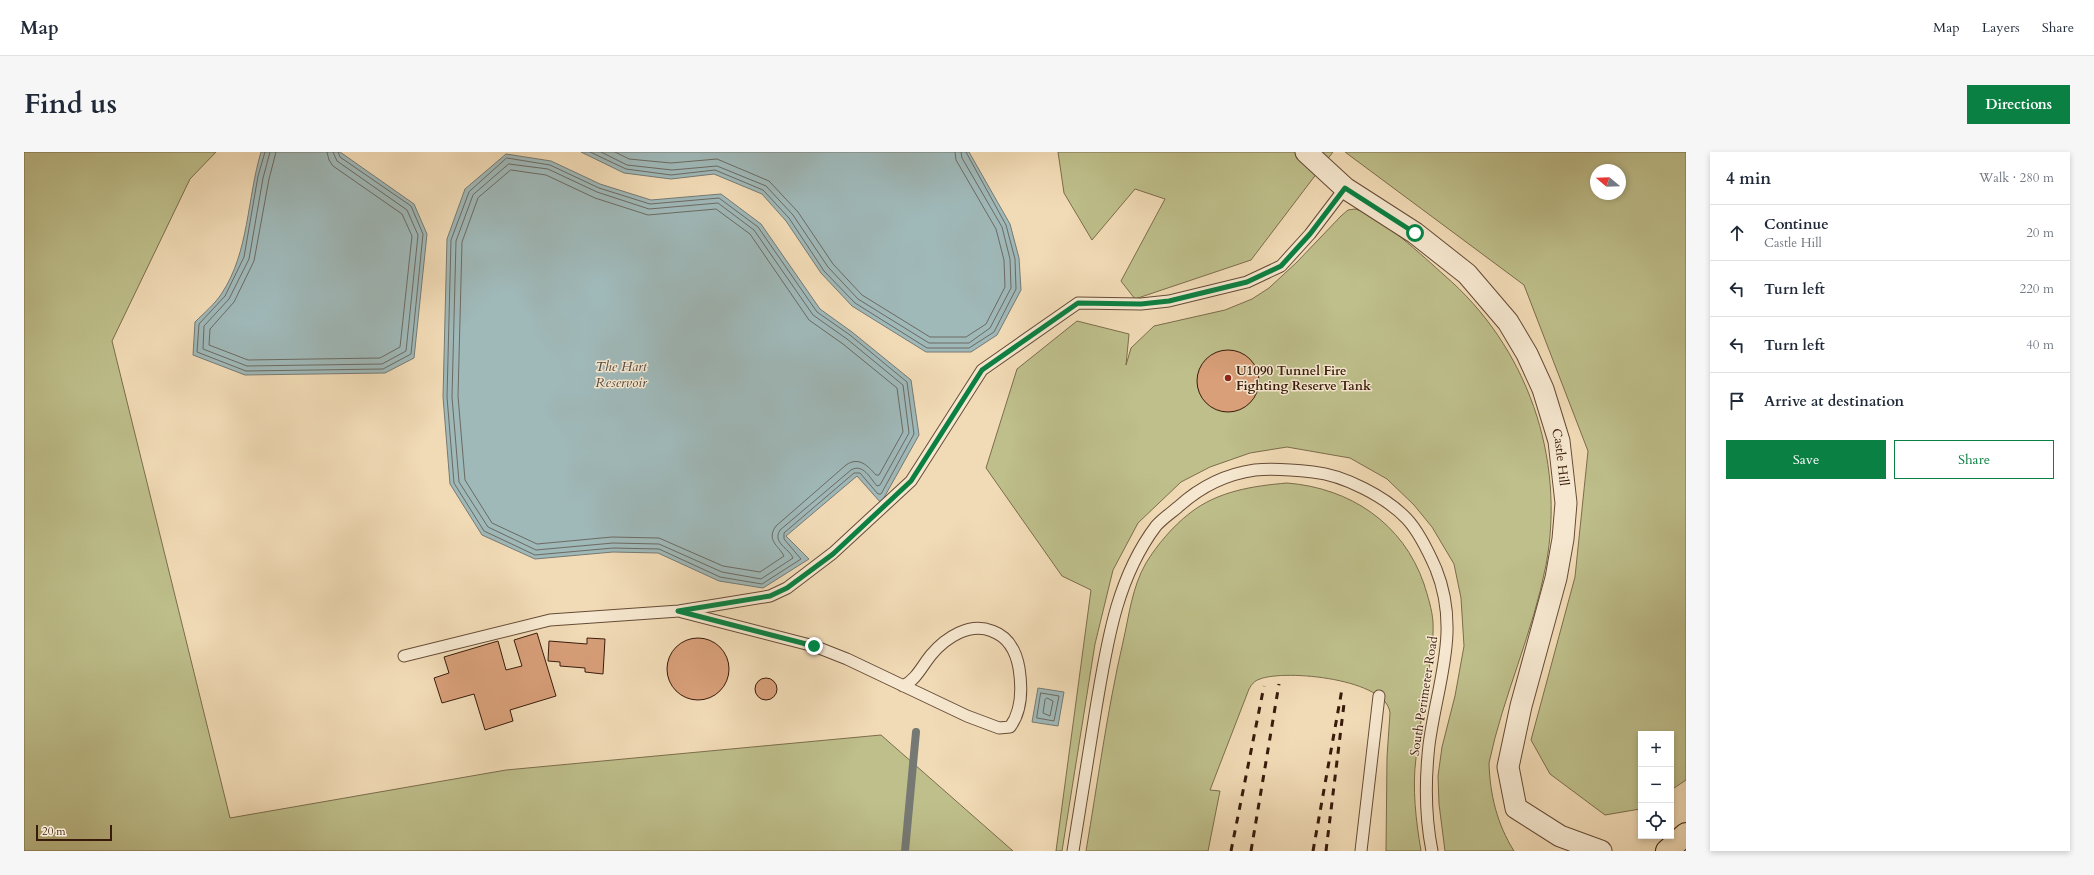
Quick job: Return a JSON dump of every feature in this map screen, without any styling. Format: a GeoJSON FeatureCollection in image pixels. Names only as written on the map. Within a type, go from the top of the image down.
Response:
{"type":"FeatureCollection","features":[{"type":"Feature","properties":{"kind":"highway"},"geometry":{"type":"LineString","coordinates":[[1667,851],[1686,834]]}},
{"type":"Feature","properties":{"kind":"street","name":"Castle Hill"},"geometry":{"type":"LineString","coordinates":[[1306,152],[1345,188],[1415,233],[1467,274],[1508,322],[1527,354],[1543,389],[1559,441],[1566,503],[1563,539],[1556,578],[1521,706],[1508,767],[1516,808],[1566,843],[1601,851]]}},
{"type":"Feature","properties":{"kind":"lane"},"geometry":{"type":"LineString","coordinates":[[404,656],[550,620],[678,611],[770,596],[787,588],[833,554],[911,481],[982,370],[1078,303],[1141,304],[1169,301],[1247,282],[1281,266],[1310,234],[1345,188]]}},
{"type":"Feature","properties":{"kind":"lane","name":"South Perimeter Road"},"geometry":{"type":"LineString","coordinates":[[1073,851],[1112,620],[1129,570],[1157,525],[1192,495],[1221,478],[1256,470],[1294,470],[1325,473],[1355,483],[1407,519],[1422,542],[1436,570],[1446,606],[1448,639],[1429,743],[1426,782],[1427,824],[1432,851]]}},
{"type":"Feature","properties":{"kind":"lane"},"geometry":{"type":"LineString","coordinates":[[678,611],[814,646],[966,716],[999,728],[1010,727],[1014,722],[1018,712],[1021,683],[1018,661],[1010,643],[1000,634],[976,627],[964,630],[946,641],[932,654],[912,682],[903,686]]}},
{"type":"Feature","properties":{"kind":"lane"},"geometry":{"type":"LineString","coordinates":[[1361,851],[1379,696]]}},
{"type":"Feature","properties":{"kind":"green space"},"geometry":{"type":"Polygon","coordinates":[[[24,152],[216,152],[190,179],[112,341],[230,818],[506,770],[881,735],[1013,851],[24,851],[24,152]]]}},
{"type":"Feature","properties":{"kind":"green space"},"geometry":{"type":"Polygon","coordinates":[[[1058,152],[1333,152],[1251,260],[1135,299],[1121,281],[1165,199],[1135,189],[1092,240],[1064,193],[1058,152]]]}},
{"type":"Feature","properties":{"kind":"green space"},"geometry":{"type":"Polygon","coordinates":[[[1345,152],[1686,152],[1686,780],[1674,788],[1674,731],[1638,731],[1638,809],[1605,815],[1550,774],[1531,740],[1575,577],[1588,451],[1524,285],[1345,152]]]}},
{"type":"Feature","properties":{"kind":"green space"},"geometry":{"type":"Polygon","coordinates":[[[1355,209],[1376,219],[1401,238],[1444,275],[1473,303],[1498,335],[1518,370],[1534,406],[1544,445],[1550,485],[1551,525],[1546,565],[1534,615],[1502,713],[1489,763],[1493,798],[1499,820],[1514,851],[1445,851],[1439,804],[1438,776],[1442,747],[1455,696],[1464,646],[1461,598],[1454,564],[1432,527],[1414,505],[1387,479],[1350,458],[1287,447],[1250,453],[1210,467],[1181,482],[1138,523],[1113,570],[1095,644],[1062,851],[1056,851],[1091,590],[1062,576],[986,468],[1017,369],[1077,321],[1129,334],[1126,365],[1131,348],[1154,326],[1225,310],[1252,299],[1269,288],[1297,262],[1341,216],[1348,210],[1355,209]]]}},
{"type":"Feature","properties":{"kind":"green space"},"geometry":{"type":"Polygon","coordinates":[[[1287,483],[1310,486],[1332,492],[1371,512],[1403,543],[1415,562],[1424,584],[1432,612],[1433,629],[1432,650],[1414,781],[1415,804],[1421,851],[1386,851],[1387,757],[1390,713],[1385,701],[1372,692],[1354,685],[1312,676],[1291,675],[1273,676],[1260,679],[1253,683],[1249,689],[1210,790],[1220,791],[1208,851],[1086,851],[1117,668],[1134,592],[1141,572],[1155,549],[1172,530],[1190,513],[1212,499],[1249,488],[1287,483]]]}},
{"type":"Feature","properties":{"kind":"water"},"geometry":{"type":"Polygon","coordinates":[[[261,152],[340,152],[414,204],[427,234],[414,358],[385,373],[245,375],[193,355],[195,322],[213,305],[222,293],[238,260],[243,243],[256,170],[261,152]]]}},
{"type":"Feature","properties":{"kind":"water"},"geometry":{"type":"Polygon","coordinates":[[[581,152],[969,152],[1010,224],[1019,258],[1021,290],[997,335],[971,352],[926,352],[852,306],[821,273],[786,221],[762,194],[714,174],[671,179],[624,173],[581,152]]]}},
{"type":"Feature","properties":{"kind":"water","name":"The Hart Reservoir"},"geometry":{"type":"Polygon","coordinates":[[[506,154],[551,161],[600,184],[651,200],[721,194],[761,224],[820,309],[852,332],[911,380],[919,435],[881,503],[857,476],[786,536],[809,559],[763,588],[719,581],[658,553],[613,552],[535,559],[482,535],[450,484],[443,397],[447,239],[465,189],[506,154]]]}},
{"type":"Feature","properties":{"kind":"water"},"geometry":{"type":"Polygon","coordinates":[[[1038,688],[1064,692],[1058,726],[1032,722],[1038,688]]]}},
{"type":"Feature","properties":{"kind":"building","name":"U1090 Tunnel Fire Fighting Reserve Tank"},"geometry":{"type":"Polygon","coordinates":[[[1228,350],[1240,353],[1250,359],[1256,369],[1259,381],[1256,393],[1250,403],[1240,409],[1228,412],[1216,409],[1206,403],[1200,393],[1197,381],[1200,369],[1206,359],[1216,353],[1228,350]]]}},
{"type":"Feature","properties":{"kind":"building"},"geometry":{"type":"Polygon","coordinates":[[[537,633],[556,696],[510,710],[513,721],[485,730],[474,694],[442,703],[434,678],[449,673],[444,657],[498,641],[506,670],[522,666],[514,640],[537,633]]]}},
{"type":"Feature","properties":{"kind":"building"},"geometry":{"type":"Polygon","coordinates":[[[587,638],[605,639],[603,674],[585,672],[585,668],[560,666],[560,662],[548,661],[549,641],[587,644],[587,638]]]}},
{"type":"Feature","properties":{"kind":"building"},"geometry":{"type":"Polygon","coordinates":[[[698,638],[710,641],[720,647],[726,657],[729,669],[726,681],[720,691],[710,697],[698,700],[686,697],[676,691],[670,681],[667,669],[670,657],[676,647],[686,641],[698,638]]]}},
{"type":"Feature","properties":{"kind":"building"},"geometry":{"type":"Polygon","coordinates":[[[766,678],[774,681],[777,689],[774,697],[766,700],[758,697],[755,689],[758,681],[766,678]]]}},
{"type":"Feature","properties":{"kind":"waterway"},"geometry":{"type":"LineString","coordinates":[[905,851],[916,732]]}},
{"type":"Feature","properties":{"kind":"railway"},"geometry":{"type":"LineString","coordinates":[[1251,851],[1279,684]]}},
{"type":"Feature","properties":{"kind":"railway"},"geometry":{"type":"LineString","coordinates":[[1231,851],[1264,686]]}},
{"type":"Feature","properties":{"kind":"railway"},"geometry":{"type":"LineString","coordinates":[[1313,851],[1342,689]]}},
{"type":"Feature","properties":{"kind":"railway"},"geometry":{"type":"LineString","coordinates":[[1326,851],[1344,704]]}},
{"type":"Feature","properties":{"kind":"place","name":"U1090 Tunnel Fire Fighting Reserve Tank"},"geometry":{"type":"Point","coordinates":[1228,378]}},
{"type":"Feature","properties":{"kind":"route"},"geometry":{"type":"LineString","coordinates":[[814,646],[678,611],[770,596],[787,588],[833,554],[911,481],[982,370],[1078,303],[1141,304],[1169,301],[1198,296],[1247,282],[1281,266],[1310,234],[1345,188],[1415,233]]}}]}
